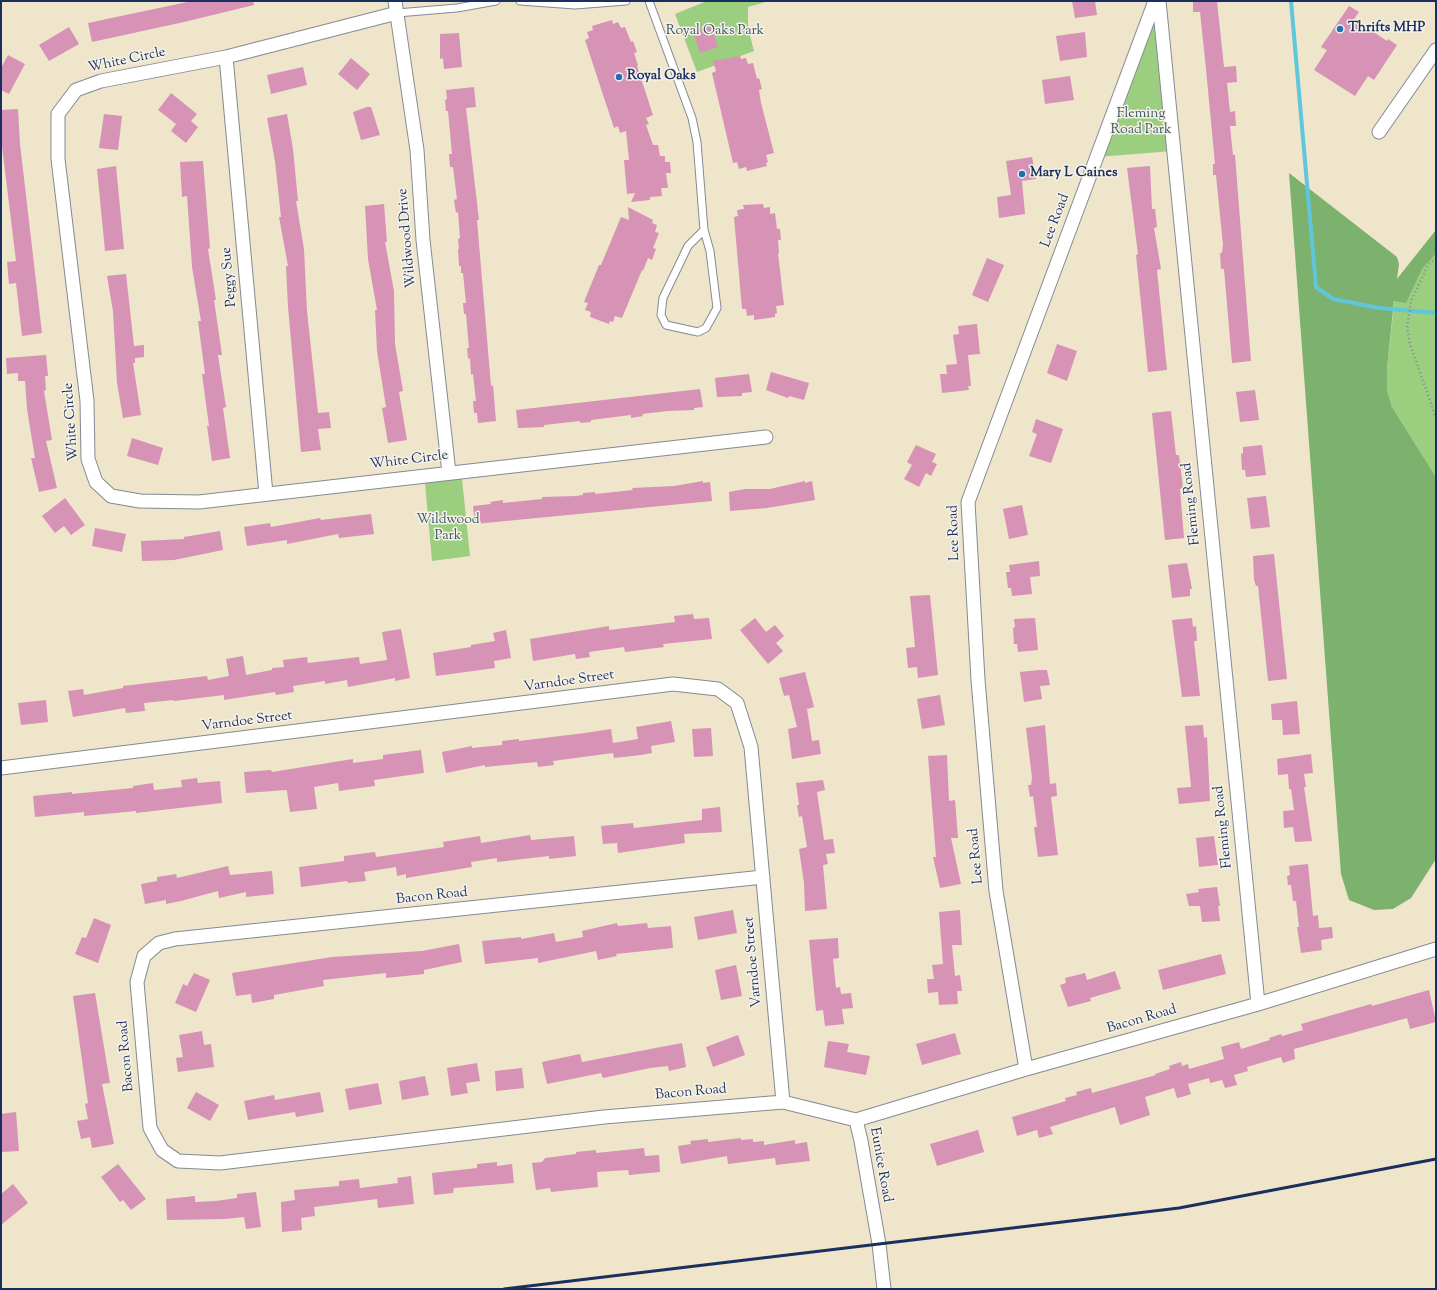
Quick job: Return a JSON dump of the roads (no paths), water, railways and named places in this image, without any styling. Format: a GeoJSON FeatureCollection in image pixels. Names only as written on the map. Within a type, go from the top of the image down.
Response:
{"type":"FeatureCollection","features":[{"type":"Feature","properties":{"kind":"street","name":"Lee Road"},"geometry":{"type":"LineString","coordinates":[[1026,1069],[996,891],[978,680],[968,502],[1156,1]]}},
{"type":"Feature","properties":{"kind":"street","name":"Fleming Road"},"geometry":{"type":"LineString","coordinates":[[1159,1],[1258,1004]]}},
{"type":"Feature","properties":{"kind":"street","name":"White Circle"},"geometry":{"type":"LineString","coordinates":[[396,7],[226,57],[101,81],[76,90],[58,114],[58,159],[88,401],[88,459],[96,482],[111,496],[140,501],[199,502],[766,437]]}},
{"type":"Feature","properties":{"kind":"street","name":"Wildwood Drive"},"geometry":{"type":"LineString","coordinates":[[396,7],[417,150],[422,240],[449,473]]}},
{"type":"Feature","properties":{"kind":"street"},"geometry":{"type":"LineString","coordinates":[[1379,132],[1436,50]]}},
{"type":"Feature","properties":{"kind":"street","name":"Peggy Sue"},"geometry":{"type":"LineString","coordinates":[[226,57],[266,494]]}},
{"type":"Feature","properties":{"kind":"street","name":"Varndoe Street"},"geometry":{"type":"LineString","coordinates":[[1,768],[673,684],[718,689],[737,703],[751,747],[783,1102]]}},
{"type":"Feature","properties":{"kind":"street","name":"Bacon Road"},"geometry":{"type":"LineString","coordinates":[[763,877],[175,939],[159,943],[144,956],[137,982],[143,1055],[150,1128],[162,1150],[178,1161],[220,1163],[604,1116],[783,1102]]}},
{"type":"Feature","properties":{"kind":"street","name":"Bacon Road"},"geometry":{"type":"LineString","coordinates":[[856,1120],[1026,1069],[1258,1004],[1436,949]]}},
{"type":"Feature","properties":{"kind":"street","name":"Eunice Road"},"geometry":{"type":"LineString","coordinates":[[783,1102],[856,1120],[879,1244],[884,1289]]}},
{"type":"Feature","properties":{"kind":"lane"},"geometry":{"type":"LineString","coordinates":[[396,7],[457,8],[496,1]]}},
{"type":"Feature","properties":{"kind":"lane"},"geometry":{"type":"LineString","coordinates":[[520,1],[575,6],[626,1]]}},
{"type":"Feature","properties":{"kind":"lane"},"geometry":{"type":"LineString","coordinates":[[649,1],[692,118],[697,142],[704,230],[710,251],[717,308],[706,328],[698,332],[666,325],[661,315],[663,298],[688,246],[704,230]]}},
{"type":"Feature","properties":{"kind":"waterway"},"geometry":{"type":"LineString","coordinates":[[1291,1],[1316,287],[1333,299],[1379,308],[1436,313]]}},
{"type":"Feature","properties":{"kind":"railway"},"geometry":{"type":"LineString","coordinates":[[504,1289],[1179,1208],[1436,1159]]}},
{"type":"Feature","properties":{"kind":"place","name":"Thrifts MHP"},"geometry":{"type":"Point","coordinates":[1340,29]}},
{"type":"Feature","properties":{"kind":"place","name":"Royal Oaks"},"geometry":{"type":"Point","coordinates":[619,77]}},
{"type":"Feature","properties":{"kind":"place","name":"Mary L Caines"},"geometry":{"type":"Point","coordinates":[1022,174]}},
{"type":"Feature","properties":{"kind":"park label","name":"Royal Oaks Park"},"geometry":{"type":"Point","coordinates":[715,32]}},
{"type":"Feature","properties":{"kind":"park label","name":"Fleming Road Park"},"geometry":{"type":"Point","coordinates":[1141,124]}},
{"type":"Feature","properties":{"kind":"park label","name":"Wildwood Park"},"geometry":{"type":"Point","coordinates":[448,530]}}]}
